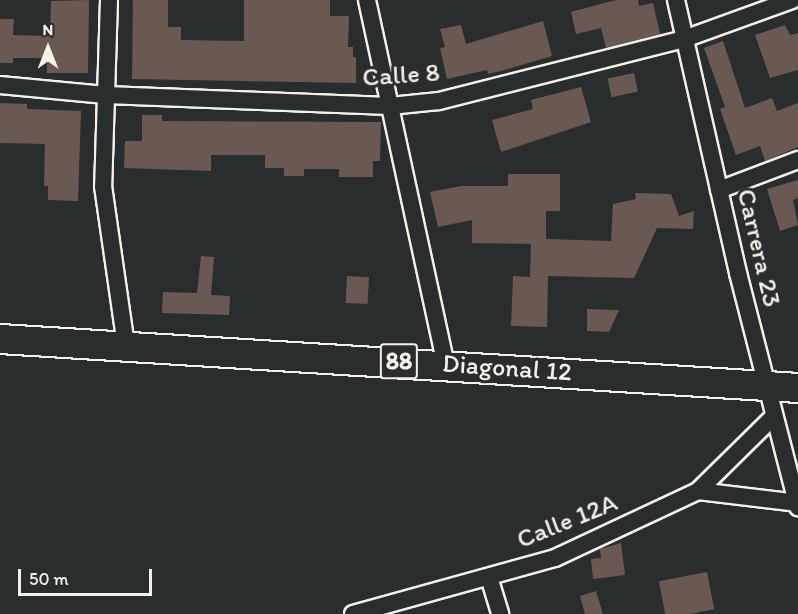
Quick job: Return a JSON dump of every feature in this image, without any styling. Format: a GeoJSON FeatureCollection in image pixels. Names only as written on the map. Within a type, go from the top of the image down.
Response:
{"type":"FeatureCollection","features":[{"type":"Feature","properties":{"kind":"highway","name":"Diagonal 12"},"geometry":{"type":"LineString","coordinates":[[0,339],[786,384]]}},
{"type":"Feature","properties":{"kind":"street"},"geometry":{"type":"LineString","coordinates":[[109,0],[103,186],[126,345]]}},
{"type":"Feature","properties":{"kind":"street"},"geometry":{"type":"LineString","coordinates":[[367,0],[446,364]]}},
{"type":"Feature","properties":{"kind":"street","name":"Carrera 23"},"geometry":{"type":"LineString","coordinates":[[676,0],[719,190],[786,384],[774,416],[798,504]]}},
{"type":"Feature","properties":{"kind":"street","name":"Calle 8"},"geometry":{"type":"LineString","coordinates":[[0,85],[106,95],[390,106],[439,101],[684,39],[792,0]]}},
{"type":"Feature","properties":{"kind":"street"},"geometry":{"type":"LineString","coordinates":[[719,190],[798,160]]}},
{"type":"Feature","properties":{"kind":"street"},"geometry":{"type":"LineString","coordinates":[[698,491],[774,416]]}},
{"type":"Feature","properties":{"kind":"street"},"geometry":{"type":"LineString","coordinates":[[698,491],[798,504]]}},
{"type":"Feature","properties":{"kind":"street","name":"Calle 12A"},"geometry":{"type":"LineString","coordinates":[[353,614],[555,558],[698,491]]}},
{"type":"Feature","properties":{"kind":"street"},"geometry":{"type":"LineString","coordinates":[[489,578],[500,614]]}},
{"type":"Feature","properties":{"kind":"building"},"geometry":{"type":"Polygon","coordinates":[[[89,0],[88,73],[47,73],[47,58],[13,58],[13,63],[0,63],[0,19],[14,19],[13,35],[50,36],[51,1],[89,0]]]}},
{"type":"Feature","properties":{"kind":"building"},"geometry":{"type":"Polygon","coordinates":[[[133,0],[168,0],[168,27],[181,27],[181,40],[244,41],[244,0],[330,0],[330,16],[349,16],[348,47],[353,47],[353,57],[356,57],[356,83],[132,79],[133,0]]]}},
{"type":"Feature","properties":{"kind":"building"},"geometry":{"type":"Polygon","coordinates":[[[616,0],[638,0],[639,6],[653,3],[660,34],[606,48],[601,28],[576,34],[571,12],[616,0]]]}},
{"type":"Feature","properties":{"kind":"building"},"geometry":{"type":"Polygon","coordinates":[[[543,21],[552,56],[488,74],[487,70],[447,79],[440,48],[445,47],[440,29],[461,25],[466,44],[543,21]]]}},
{"type":"Feature","properties":{"kind":"building"},"geometry":{"type":"Polygon","coordinates":[[[785,25],[790,35],[798,33],[798,70],[770,78],[755,35],[785,25]]]}},
{"type":"Feature","properties":{"kind":"building"},"geometry":{"type":"Polygon","coordinates":[[[723,41],[745,108],[772,98],[777,111],[798,103],[798,147],[765,161],[760,146],[736,155],[720,109],[725,107],[704,48],[723,41]]]}},
{"type":"Feature","properties":{"kind":"building"},"geometry":{"type":"Polygon","coordinates":[[[634,73],[638,92],[612,97],[608,79],[634,73]]]}},
{"type":"Feature","properties":{"kind":"building"},"geometry":{"type":"Polygon","coordinates":[[[581,87],[591,122],[501,152],[492,120],[533,109],[531,100],[581,87]]]}},
{"type":"Feature","properties":{"kind":"building"},"geometry":{"type":"Polygon","coordinates":[[[0,103],[27,104],[27,109],[81,111],[78,201],[48,200],[48,186],[44,186],[45,144],[0,143],[0,103]]]}},
{"type":"Feature","properties":{"kind":"building"},"geometry":{"type":"Polygon","coordinates":[[[142,115],[162,115],[162,121],[381,122],[380,161],[373,161],[373,177],[339,177],[339,169],[304,169],[304,176],[284,176],[284,168],[265,168],[265,155],[211,155],[211,171],[124,168],[125,141],[142,141],[142,115]]]}},
{"type":"Feature","properties":{"kind":"building"},"geometry":{"type":"Polygon","coordinates":[[[508,174],[560,174],[560,211],[546,211],[546,239],[611,241],[613,204],[636,199],[635,193],[671,194],[679,216],[694,211],[693,229],[657,228],[634,278],[548,276],[547,327],[511,326],[513,276],[530,277],[531,244],[472,243],[472,220],[438,227],[430,192],[461,186],[508,186],[508,174]]]}},
{"type":"Feature","properties":{"kind":"building"},"geometry":{"type":"Polygon","coordinates":[[[798,180],[798,198],[793,200],[798,225],[780,231],[767,189],[798,180]]]}},
{"type":"Feature","properties":{"kind":"building"},"geometry":{"type":"Polygon","coordinates":[[[201,256],[214,257],[211,295],[230,296],[229,315],[162,313],[163,292],[197,293],[201,256]]]}},
{"type":"Feature","properties":{"kind":"building"},"geometry":{"type":"Polygon","coordinates":[[[347,276],[369,277],[368,304],[346,303],[347,276]]]}},
{"type":"Feature","properties":{"kind":"building"},"geometry":{"type":"Polygon","coordinates":[[[587,309],[619,310],[609,332],[587,331],[587,309]]]}},
{"type":"Feature","properties":{"kind":"building"},"geometry":{"type":"Polygon","coordinates":[[[621,543],[625,575],[593,579],[591,559],[601,558],[600,549],[621,543]]]}},
{"type":"Feature","properties":{"kind":"building"},"geometry":{"type":"Polygon","coordinates":[[[707,572],[714,609],[690,614],[665,614],[659,581],[707,572]]]}},
{"type":"Feature","properties":{"kind":"building"},"geometry":{"type":"Polygon","coordinates":[[[596,591],[603,614],[585,614],[580,596],[596,591]]]}}]}
